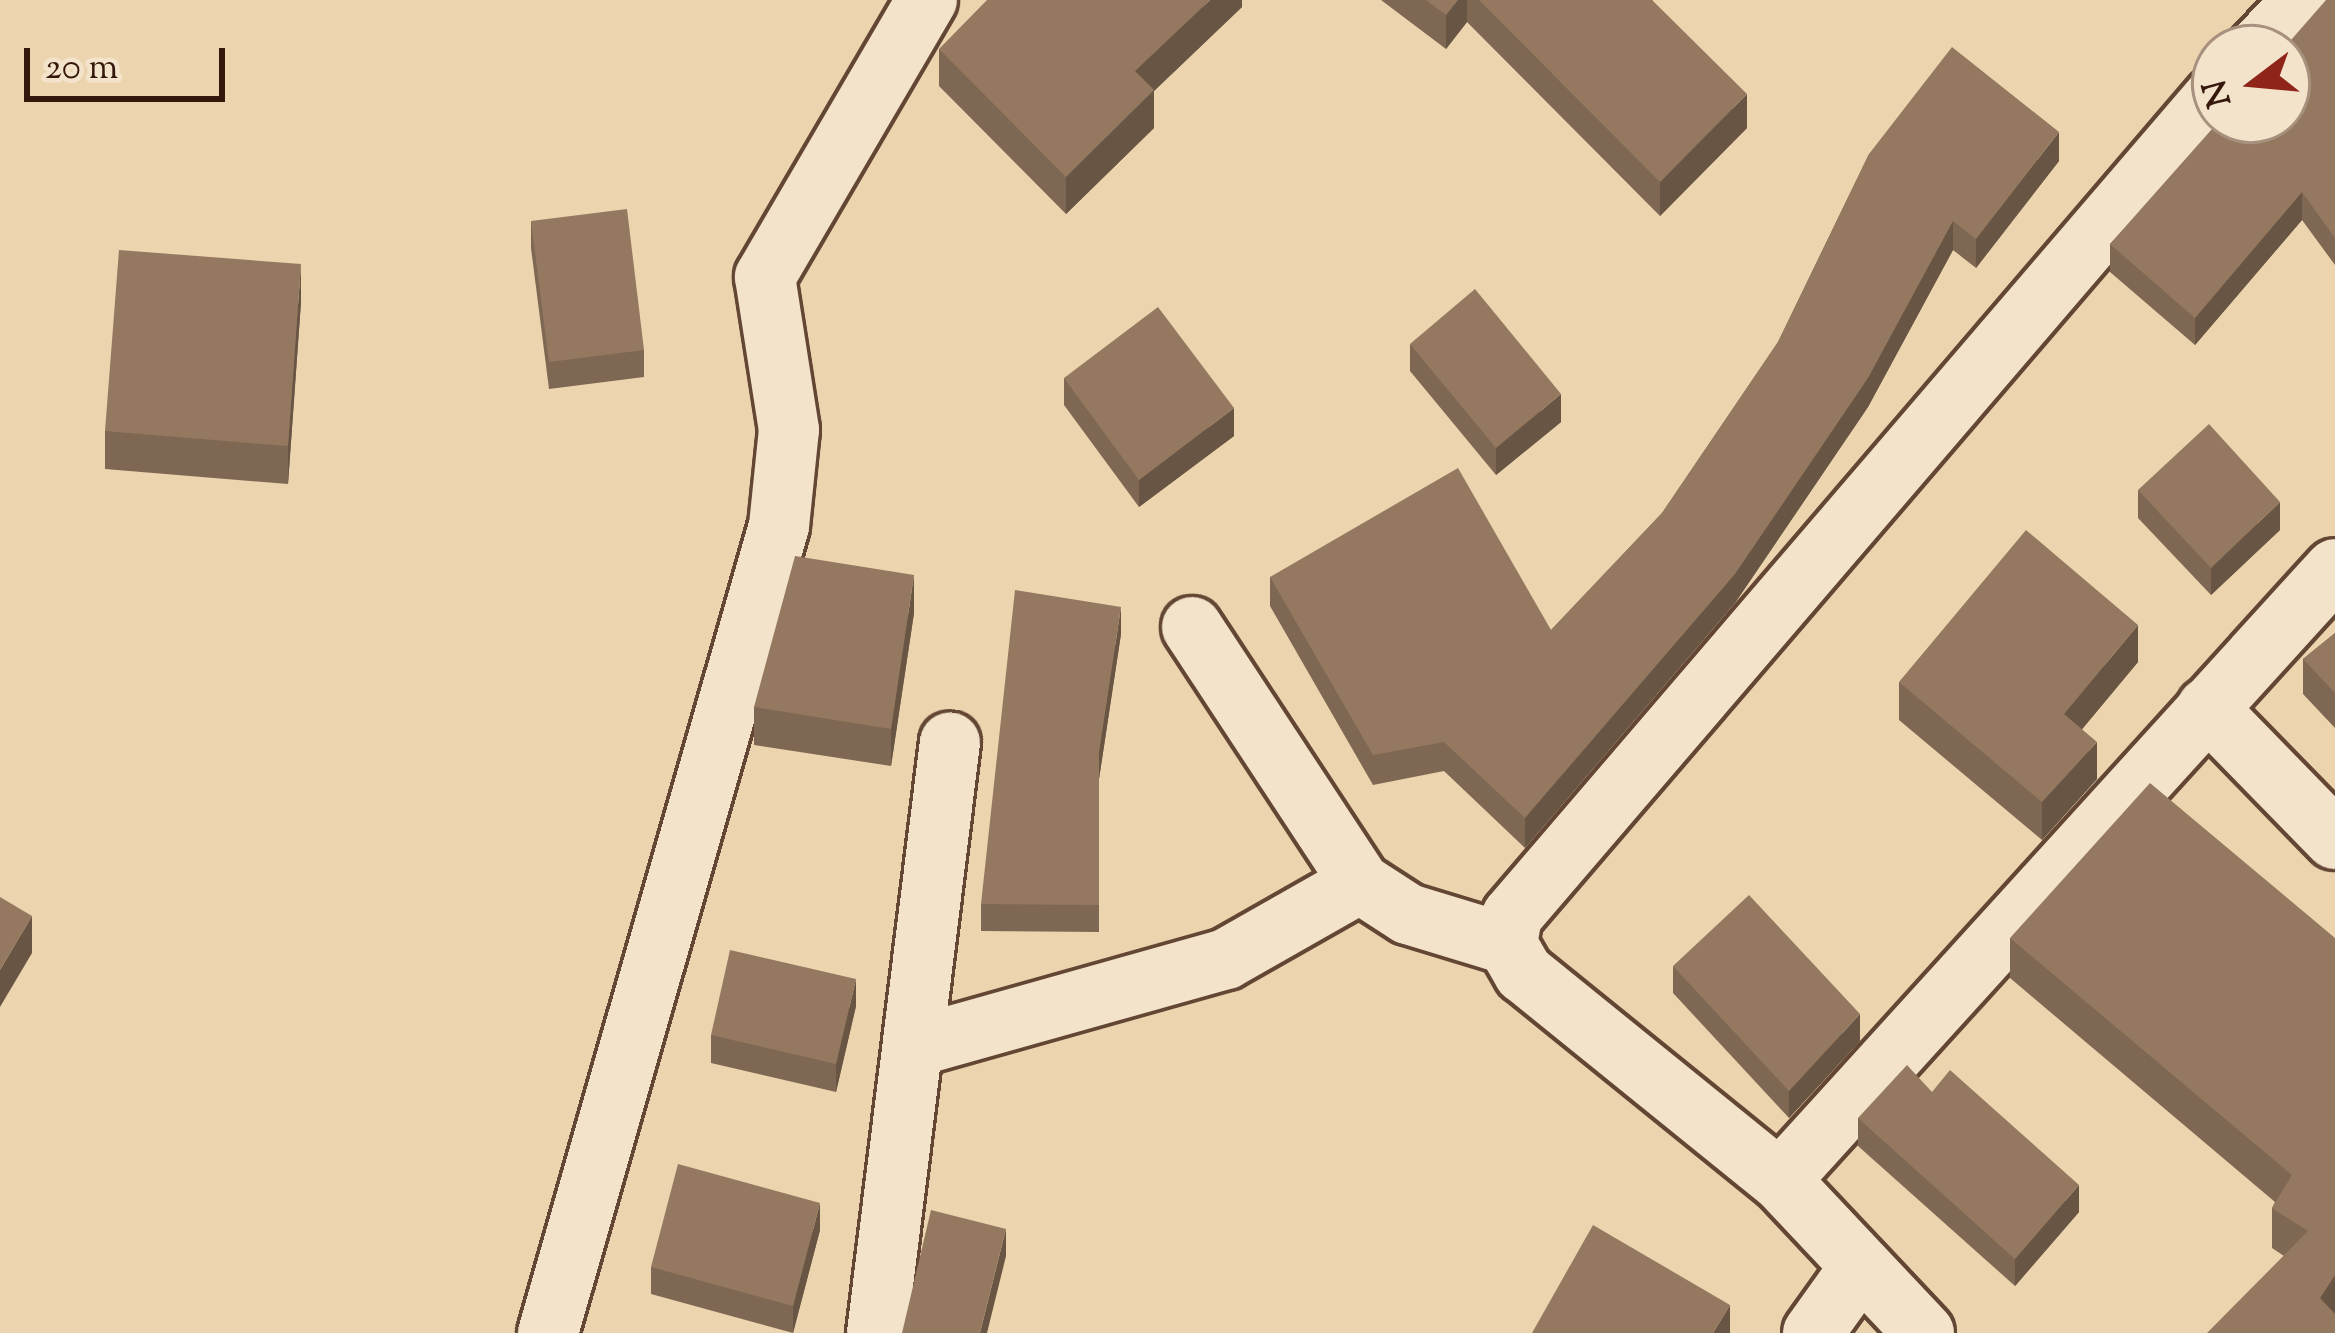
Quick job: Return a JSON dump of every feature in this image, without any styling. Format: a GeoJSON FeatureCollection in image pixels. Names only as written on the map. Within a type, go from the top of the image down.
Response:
{"type":"FeatureCollection","features":[{"type":"Feature","properties":{"kind":"street"},"geometry":{"type":"LineString","coordinates":[[548,1333],[779,526],[789,430],[765,277],[927,0]]}},
{"type":"Feature","properties":{"kind":"street"},"geometry":{"type":"LineString","coordinates":[[2281,24],[2304,0]]}},
{"type":"Feature","properties":{"kind":"street"},"geometry":{"type":"LineString","coordinates":[[1924,1333],[1780,1180],[1524,973],[1507,944],[1512,916],[2191,123]]}},
{"type":"Feature","properties":{"kind":"street"},"geometry":{"type":"LineString","coordinates":[[1780,1180],[2335,569]]}},
{"type":"Feature","properties":{"kind":"street"},"geometry":{"type":"LineString","coordinates":[[1192,627],[1360,883],[1408,914],[1507,944]]}},
{"type":"Feature","properties":{"kind":"street"},"geometry":{"type":"LineString","coordinates":[[2207,708],[2335,839]]}},
{"type":"Feature","properties":{"kind":"street"},"geometry":{"type":"LineString","coordinates":[[877,1333],[920,1046],[950,742]]}},
{"type":"Feature","properties":{"kind":"street"},"geometry":{"type":"LineString","coordinates":[[920,1046],[1226,959],[1360,883]]}},
{"type":"Feature","properties":{"kind":"street"},"geometry":{"type":"LineString","coordinates":[[1813,1333],[1861,1266]]}},
{"type":"Feature","properties":{"kind":"building"},"geometry":{"type":"Polygon","coordinates":[[[987,0],[1210,0],[1135,71],[1154,90],[1066,177],[939,49],[987,0]]]}},
{"type":"Feature","properties":{"kind":"building"},"geometry":{"type":"Polygon","coordinates":[[[1426,0],[1458,0],[1446,15],[1426,0]]]}},
{"type":"Feature","properties":{"kind":"building"},"geometry":{"type":"Polygon","coordinates":[[[1479,0],[1652,0],[1747,94],[1660,182],[1479,0]]]}},
{"type":"Feature","properties":{"kind":"building"},"geometry":{"type":"Polygon","coordinates":[[[2326,0],[2335,0],[2335,238],[2302,192],[2195,318],[2110,244],[2199,144],[2311,144],[2311,24],[2305,24],[2326,0]]]}},
{"type":"Feature","properties":{"kind":"building"},"geometry":{"type":"Polygon","coordinates":[[[1952,47],[2059,132],[1976,239],[1953,221],[1868,378],[1735,574],[1525,818],[1444,742],[1373,755],[1270,577],[1458,468],[1551,630],[1662,513],[1778,342],[1869,154],[1952,47]]]}},
{"type":"Feature","properties":{"kind":"building"},"geometry":{"type":"Polygon","coordinates":[[[627,209],[644,350],[549,362],[531,221],[627,209]]]}},
{"type":"Feature","properties":{"kind":"building"},"geometry":{"type":"Polygon","coordinates":[[[119,250],[301,264],[288,446],[105,431],[119,250]]]}},
{"type":"Feature","properties":{"kind":"building"},"geometry":{"type":"Polygon","coordinates":[[[1475,289],[1561,394],[1496,448],[1410,344],[1475,289]]]}},
{"type":"Feature","properties":{"kind":"building"},"geometry":{"type":"Polygon","coordinates":[[[1158,307],[1234,408],[1139,480],[1064,378],[1158,307]]]}},
{"type":"Feature","properties":{"kind":"building"},"geometry":{"type":"Polygon","coordinates":[[[2209,424],[2280,502],[2211,568],[2138,490],[2209,424]]]}},
{"type":"Feature","properties":{"kind":"building"},"geometry":{"type":"Polygon","coordinates":[[[2026,530],[2138,625],[2064,714],[2097,742],[2042,802],[1899,682],[2026,530]]]}},
{"type":"Feature","properties":{"kind":"building"},"geometry":{"type":"Polygon","coordinates":[[[795,556],[914,575],[891,729],[754,707],[795,556]]]}},
{"type":"Feature","properties":{"kind":"building"},"geometry":{"type":"Polygon","coordinates":[[[1015,590],[1121,607],[1099,752],[1099,905],[981,904],[1015,590]]]}},
{"type":"Feature","properties":{"kind":"building"},"geometry":{"type":"Polygon","coordinates":[[[2335,633],[2335,693],[2303,659],[2335,633]]]}},
{"type":"Feature","properties":{"kind":"building"},"geometry":{"type":"Polygon","coordinates":[[[2150,783],[2335,938],[2335,1275],[2320,1298],[2335,1314],[2335,1333],[2207,1333],[2308,1231],[2272,1208],[2292,1175],[2010,938],[2150,783]]]}},
{"type":"Feature","properties":{"kind":"building"},"geometry":{"type":"Polygon","coordinates":[[[1749,895],[1860,1014],[1789,1091],[1673,966],[1749,895]]]}},
{"type":"Feature","properties":{"kind":"building"},"geometry":{"type":"Polygon","coordinates":[[[0,897],[32,916],[0,970],[0,897]]]}},
{"type":"Feature","properties":{"kind":"building"},"geometry":{"type":"Polygon","coordinates":[[[730,950],[856,979],[836,1064],[711,1035],[730,950]]]}},
{"type":"Feature","properties":{"kind":"building"},"geometry":{"type":"Polygon","coordinates":[[[1907,1065],[1932,1092],[1950,1070],[2079,1185],[2015,1259],[1858,1118],[1907,1065]]]}},
{"type":"Feature","properties":{"kind":"building"},"geometry":{"type":"Polygon","coordinates":[[[678,1164],[820,1203],[793,1306],[651,1267],[678,1164]]]}},
{"type":"Feature","properties":{"kind":"building"},"geometry":{"type":"Polygon","coordinates":[[[931,1210],[1006,1229],[980,1333],[902,1333],[931,1210]]]}},
{"type":"Feature","properties":{"kind":"building"},"geometry":{"type":"Polygon","coordinates":[[[1593,1225],[1730,1305],[1713,1333],[1532,1333],[1593,1225]]]}}]}
